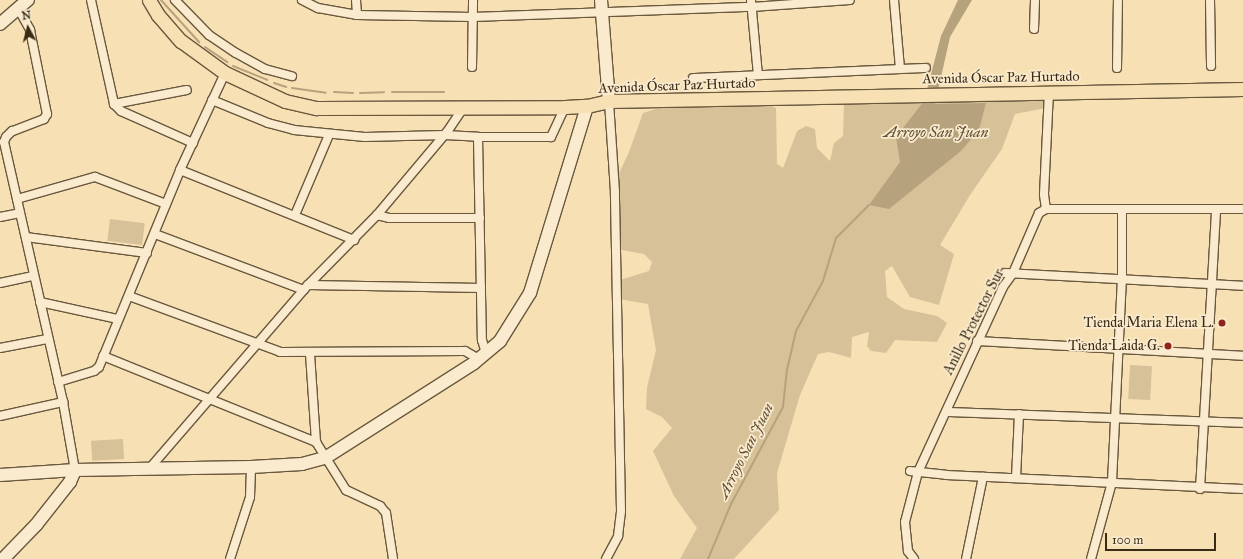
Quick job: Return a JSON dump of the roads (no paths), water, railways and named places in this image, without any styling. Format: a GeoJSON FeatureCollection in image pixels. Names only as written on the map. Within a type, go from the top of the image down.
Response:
{"type":"FeatureCollection","features":[{"type":"Feature","properties":{"kind":"main road","name":"Avenida Óscar Paz Hurtado"},"geometry":{"type":"LineString","coordinates":[[149,0],[158,15],[181,41],[225,73],[285,101],[316,108],[463,111],[587,106],[609,101],[1243,89]]}},
{"type":"Feature","properties":{"kind":"street"},"geometry":{"type":"LineString","coordinates":[[91,0],[114,104],[121,111],[193,143]]}},
{"type":"Feature","properties":{"kind":"street"},"geometry":{"type":"LineString","coordinates":[[175,0],[209,35],[265,69],[292,76]]}},
{"type":"Feature","properties":{"kind":"street"},"geometry":{"type":"LineString","coordinates":[[302,0],[318,8],[357,15],[473,17],[601,6],[685,9],[820,0],[850,0]]}},
{"type":"Feature","properties":{"kind":"street"},"geometry":{"type":"LineString","coordinates":[[356,0],[357,15]]}},
{"type":"Feature","properties":{"kind":"street"},"geometry":{"type":"LineString","coordinates":[[472,68],[473,0]]}},
{"type":"Feature","properties":{"kind":"street"},"geometry":{"type":"LineString","coordinates":[[684,0],[685,9]]}},
{"type":"Feature","properties":{"kind":"street"},"geometry":{"type":"LineString","coordinates":[[894,0],[900,69]]}},
{"type":"Feature","properties":{"kind":"street"},"geometry":{"type":"LineString","coordinates":[[1034,29],[1035,0]]}},
{"type":"Feature","properties":{"kind":"street"},"geometry":{"type":"LineString","coordinates":[[1117,68],[1118,0]]}},
{"type":"Feature","properties":{"kind":"street"},"geometry":{"type":"LineString","coordinates":[[1210,0],[1211,66]]}},
{"type":"Feature","properties":{"kind":"street"},"geometry":{"type":"LineString","coordinates":[[0,24],[24,2]]}},
{"type":"Feature","properties":{"kind":"street"},"geometry":{"type":"LineString","coordinates":[[3,559],[36,525],[70,482],[75,470],[64,402],[47,339],[26,237],[4,142],[6,137],[12,131],[44,119],[47,114],[24,2]]}},
{"type":"Feature","properties":{"kind":"street"},"geometry":{"type":"LineString","coordinates":[[752,4],[758,75]]}},
{"type":"Feature","properties":{"kind":"street"},"geometry":{"type":"LineString","coordinates":[[601,6],[615,192],[621,511],[618,536],[606,559]]}},
{"type":"Feature","properties":{"kind":"street"},"geometry":{"type":"LineString","coordinates":[[693,78],[926,68]]}},
{"type":"Feature","properties":{"kind":"street"},"geometry":{"type":"LineString","coordinates":[[58,382],[94,371],[103,356],[155,234],[180,170],[225,73]]}},
{"type":"Feature","properties":{"kind":"street"},"geometry":{"type":"LineString","coordinates":[[114,104],[187,90]]}},
{"type":"Feature","properties":{"kind":"street"},"geometry":{"type":"LineString","coordinates":[[1049,93],[1044,194],[1046,209],[1243,209]]}},
{"type":"Feature","properties":{"kind":"street"},"geometry":{"type":"LineString","coordinates":[[212,100],[268,123],[294,130],[329,135],[446,133],[478,137],[551,136],[565,107]]}},
{"type":"Feature","properties":{"kind":"street"},"geometry":{"type":"LineString","coordinates":[[0,475],[75,470],[251,467],[302,464],[325,458],[483,356],[500,341],[530,293],[587,106]]}},
{"type":"Feature","properties":{"kind":"street"},"geometry":{"type":"LineString","coordinates":[[149,469],[210,401],[306,287],[377,215],[463,111]]}},
{"type":"Feature","properties":{"kind":"street"},"geometry":{"type":"LineString","coordinates":[[295,216],[329,135]]}},
{"type":"Feature","properties":{"kind":"street"},"geometry":{"type":"LineString","coordinates":[[478,137],[483,356]]}},
{"type":"Feature","properties":{"kind":"street"},"geometry":{"type":"LineString","coordinates":[[180,170],[354,240]]}},
{"type":"Feature","properties":{"kind":"street"},"geometry":{"type":"LineString","coordinates":[[17,198],[95,177],[166,204]]}},
{"type":"Feature","properties":{"kind":"street","name":"Anillo Protector Sur"},"geometry":{"type":"LineString","coordinates":[[914,559],[908,551],[905,522],[914,472],[946,412],[977,341],[1039,213],[1046,209]]}},
{"type":"Feature","properties":{"kind":"street"},"geometry":{"type":"LineString","coordinates":[[1091,559],[1112,482],[1122,280],[1122,209]]}},
{"type":"Feature","properties":{"kind":"street"},"geometry":{"type":"LineString","coordinates":[[1200,489],[1208,353],[1214,285],[1216,209]]}},
{"type":"Feature","properties":{"kind":"street"},"geometry":{"type":"LineString","coordinates":[[0,217],[20,213]]}},
{"type":"Feature","properties":{"kind":"street"},"geometry":{"type":"LineString","coordinates":[[377,215],[389,218],[480,218]]}},
{"type":"Feature","properties":{"kind":"street"},"geometry":{"type":"LineString","coordinates":[[155,234],[306,287],[481,288]]}},
{"type":"Feature","properties":{"kind":"street"},"geometry":{"type":"LineString","coordinates":[[26,237],[147,253]]}},
{"type":"Feature","properties":{"kind":"street"},"geometry":{"type":"LineString","coordinates":[[1009,273],[1243,286]]}},
{"type":"Feature","properties":{"kind":"street"},"geometry":{"type":"LineString","coordinates":[[0,283],[33,276]]}},
{"type":"Feature","properties":{"kind":"street"},"geometry":{"type":"LineString","coordinates":[[129,296],[256,345],[280,352],[310,354],[465,351],[483,356]]}},
{"type":"Feature","properties":{"kind":"street"},"geometry":{"type":"LineString","coordinates":[[40,302],[118,320]]}},
{"type":"Feature","properties":{"kind":"street"},"geometry":{"type":"LineString","coordinates":[[0,348],[47,339]]}},
{"type":"Feature","properties":{"kind":"street"},"geometry":{"type":"LineString","coordinates":[[977,341],[1243,356]]}},
{"type":"Feature","properties":{"kind":"street"},"geometry":{"type":"LineString","coordinates":[[310,354],[316,442],[346,490],[380,506],[386,513],[393,559]]}},
{"type":"Feature","properties":{"kind":"street"},"geometry":{"type":"LineString","coordinates":[[103,356],[210,401],[316,442]]}},
{"type":"Feature","properties":{"kind":"street"},"geometry":{"type":"LineString","coordinates":[[0,416],[64,402]]}},
{"type":"Feature","properties":{"kind":"street"},"geometry":{"type":"LineString","coordinates":[[946,412],[1243,423]]}},
{"type":"Feature","properties":{"kind":"street"},"geometry":{"type":"LineString","coordinates":[[1016,478],[1019,414]]}},
{"type":"Feature","properties":{"kind":"street"},"geometry":{"type":"LineString","coordinates":[[230,559],[250,497],[251,467]]}},
{"type":"Feature","properties":{"kind":"street"},"geometry":{"type":"LineString","coordinates":[[914,472],[982,477],[1112,482],[1200,489],[1243,489]]}},
{"type":"Feature","properties":{"kind":"street"},"geometry":{"type":"LineString","coordinates":[[966,559],[982,477]]}},
{"type":"Feature","properties":{"kind":"water","name":"Arroyo San Juan"},"geometry":{"type":"Polygon","coordinates":[[[958,0],[972,0],[950,37],[935,104],[986,103],[979,130],[961,151],[889,209],[869,205],[900,162],[896,137],[924,101],[941,36],[958,0]]]}},
{"type":"Feature","properties":{"kind":"waterway"},"geometry":{"type":"LineString","coordinates":[[161,0],[199,42]]}},
{"type":"Feature","properties":{"kind":"waterway"},"geometry":{"type":"LineString","coordinates":[[205,47],[227,62]]}},
{"type":"Feature","properties":{"kind":"waterway"},"geometry":{"type":"LineString","coordinates":[[233,66],[267,80]]}},
{"type":"Feature","properties":{"kind":"waterway"},"geometry":{"type":"LineString","coordinates":[[274,83],[286,87]]}},
{"type":"Feature","properties":{"kind":"waterway"},"geometry":{"type":"LineString","coordinates":[[292,88],[326,93]]}},
{"type":"Feature","properties":{"kind":"waterway"},"geometry":{"type":"LineString","coordinates":[[334,92],[353,93]]}},
{"type":"Feature","properties":{"kind":"waterway"},"geometry":{"type":"LineString","coordinates":[[360,93],[384,92]]}},
{"type":"Feature","properties":{"kind":"waterway"},"geometry":{"type":"LineString","coordinates":[[392,92],[444,92]]}},
{"type":"Feature","properties":{"kind":"waterway","name":"Arroyo San Juan"},"geometry":{"type":"LineString","coordinates":[[708,559],[731,504],[783,407],[787,370],[796,331],[823,281],[836,238],[869,205]]}},
{"type":"Feature","properties":{"kind":"place","name":"Tienda Maria Elena L."},"geometry":{"type":"Point","coordinates":[1222,323]}},
{"type":"Feature","properties":{"kind":"place","name":"Tienda Laida G."},"geometry":{"type":"Point","coordinates":[1168,346]}}]}
